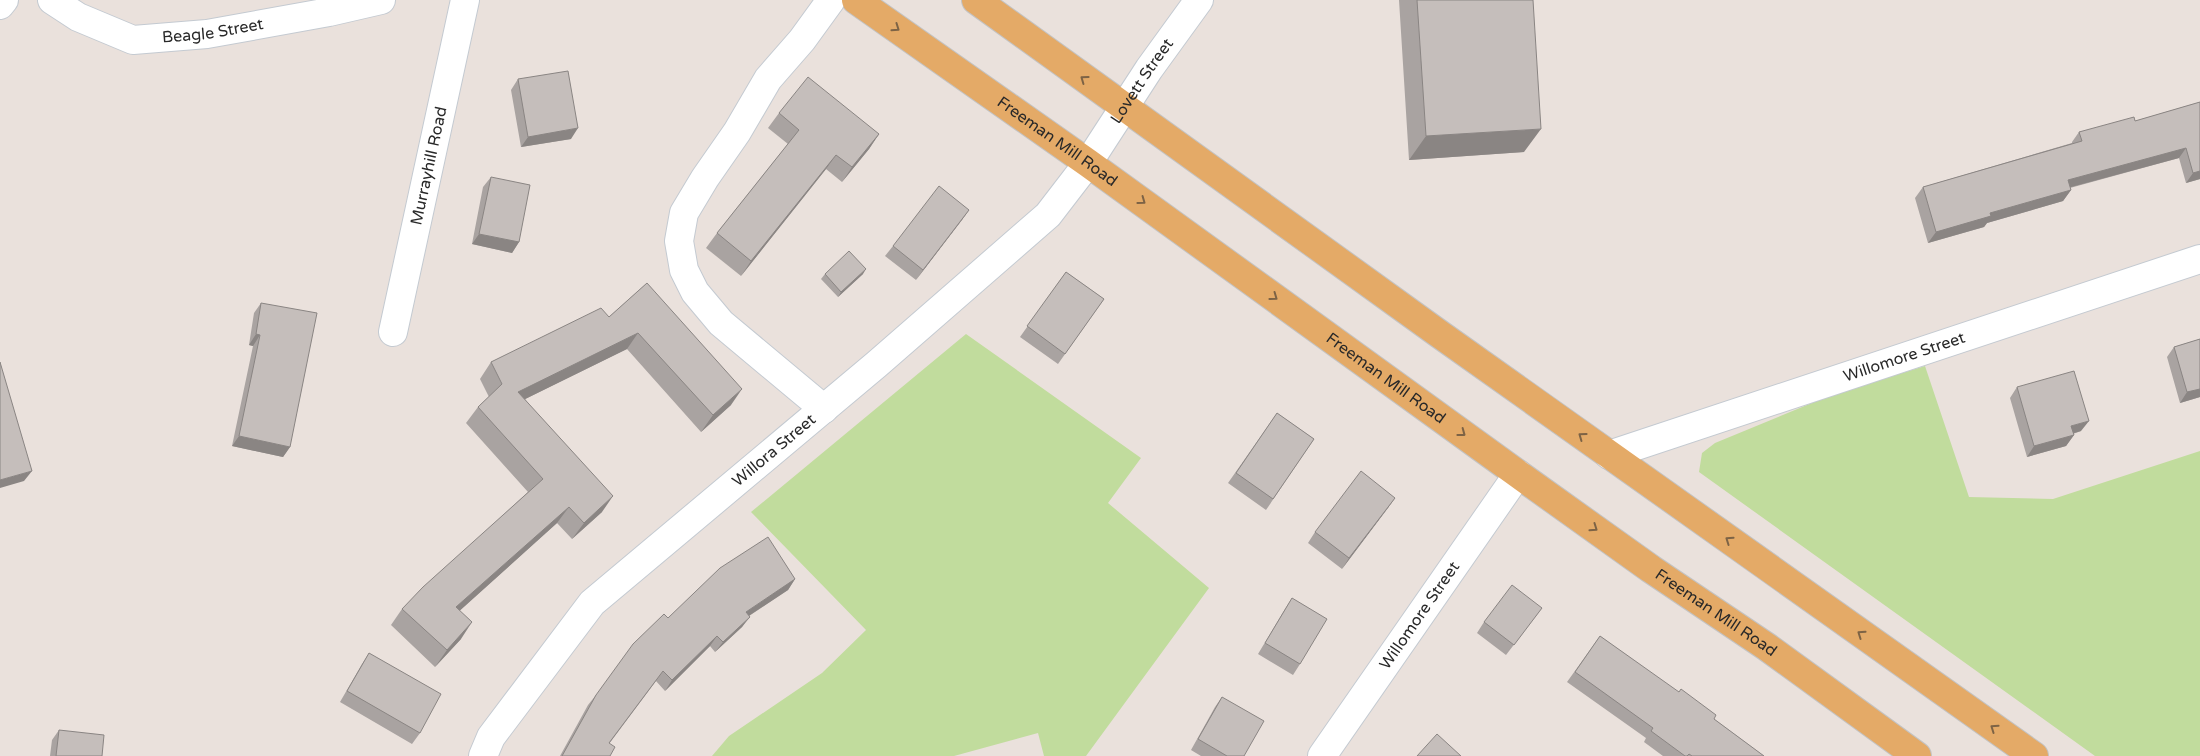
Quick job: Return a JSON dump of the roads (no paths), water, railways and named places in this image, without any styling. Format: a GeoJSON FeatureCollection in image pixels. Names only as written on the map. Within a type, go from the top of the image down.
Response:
{"type":"FeatureCollection","features":[{"type":"Feature","properties":{"kind":"main road","name":"Freeman Mill Road"},"geometry":{"type":"LineString","coordinates":[[856,0],[1088,163],[1651,569],[1767,647],[1911,754]]}},
{"type":"Feature","properties":{"kind":"main road"},"geometry":{"type":"LineString","coordinates":[[976,0],[1608,455],[2034,756]]}},
{"type":"Feature","properties":{"kind":"street"},"geometry":{"type":"LineString","coordinates":[[0,4],[4,0]]}},
{"type":"Feature","properties":{"kind":"street","name":"Beagle Street"},"geometry":{"type":"LineString","coordinates":[[52,0],[78,17],[133,40],[207,34],[302,9],[381,0]]}},
{"type":"Feature","properties":{"kind":"street","name":"Murrayhill Road"},"geometry":{"type":"LineString","coordinates":[[393,332],[465,0]]}},
{"type":"Feature","properties":{"kind":"street"},"geometry":{"type":"LineString","coordinates":[[824,409],[721,323],[695,292],[684,270],[679,241],[684,213],[705,178],[737,132],[768,79],[802,40],[831,0]]}},
{"type":"Feature","properties":{"kind":"street","name":"Lovett Street"},"geometry":{"type":"LineString","coordinates":[[1088,163],[1199,0]]}},
{"type":"Feature","properties":{"kind":"street","name":"Willora Street"},"geometry":{"type":"LineString","coordinates":[[483,756],[491,737],[592,603],[824,409],[1048,215],[1088,163]]}},
{"type":"Feature","properties":{"kind":"street","name":"Willomore Street"},"geometry":{"type":"LineString","coordinates":[[1608,455],[2200,260]]}},
{"type":"Feature","properties":{"kind":"street","name":"Willomore Street"},"geometry":{"type":"LineString","coordinates":[[1322,756],[1518,474]]}}]}
